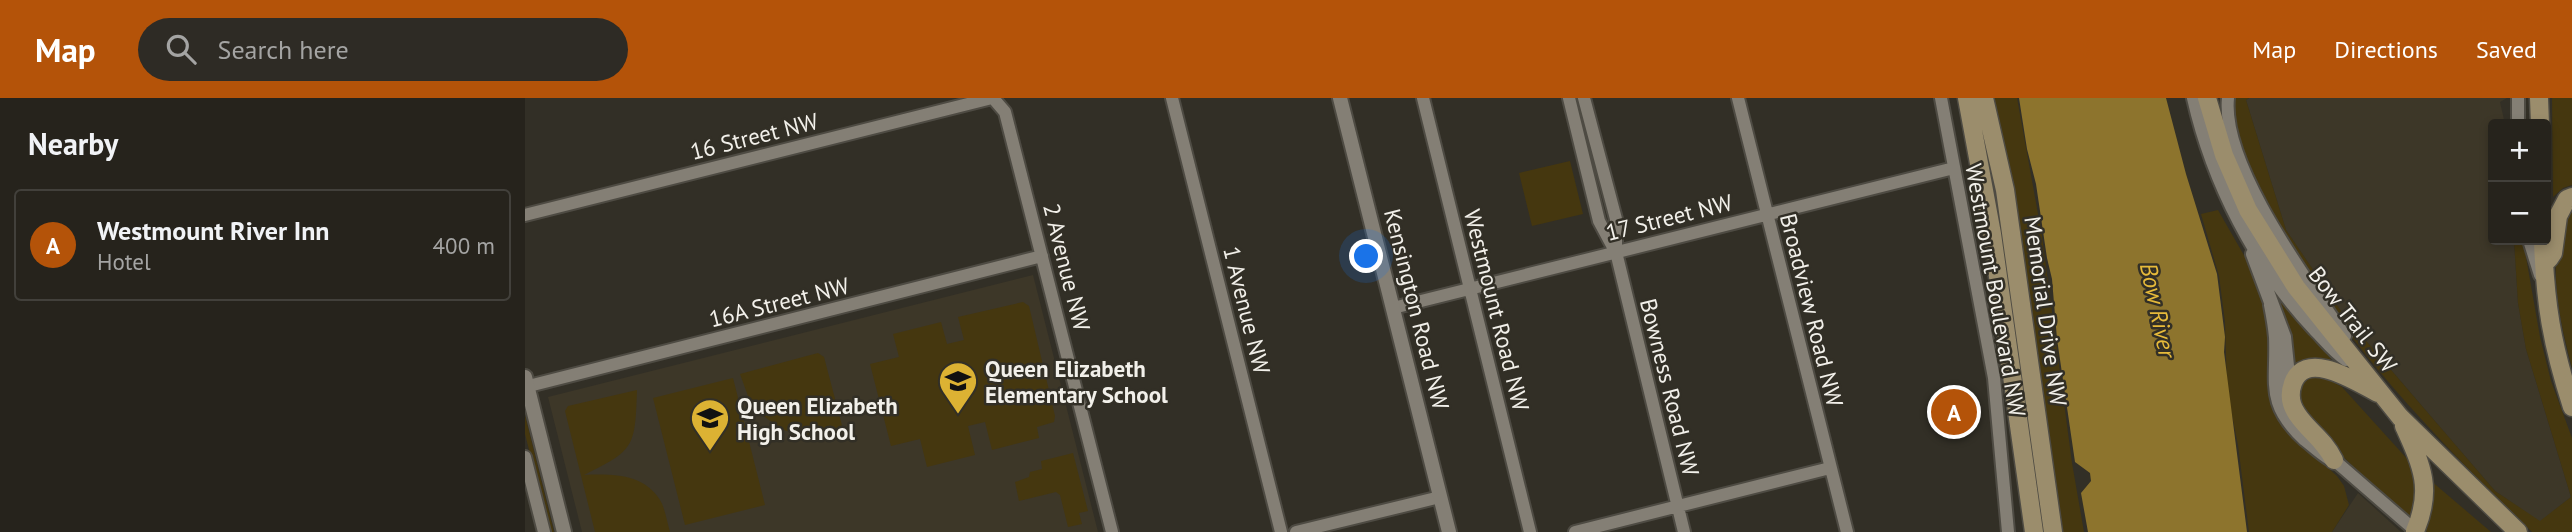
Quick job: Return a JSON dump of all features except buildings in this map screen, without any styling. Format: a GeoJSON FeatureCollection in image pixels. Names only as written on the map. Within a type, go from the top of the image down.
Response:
{"type":"FeatureCollection","features":[{"type":"Feature","properties":{"kind":"main road","name":"Memorial Drive NW"},"geometry":{"type":"LineString","coordinates":[[1967,98],[1992,234],[2034,532]]}},
{"type":"Feature","properties":{"kind":"main road","name":"Memorial Drive NW"},"geometry":{"type":"LineString","coordinates":[[1984,98],[2005,190],[2053,532]]}},
{"type":"Feature","properties":{"kind":"main road","name":"Bow Trail SW"},"geometry":{"type":"LineString","coordinates":[[2207,98],[2224,155],[2248,210],[2296,287],[2400,417],[2518,532]]}},
{"type":"Feature","properties":{"kind":"main road"},"geometry":{"type":"LineString","coordinates":[[2539,98],[2540,119]]}},
{"type":"Feature","properties":{"kind":"main road"},"geometry":{"type":"LineString","coordinates":[[2544,268],[2553,253],[2562,206],[2572,197]]}},
{"type":"Feature","properties":{"kind":"main road"},"geometry":{"type":"LineString","coordinates":[[2543,245],[2544,289],[2557,361],[2572,407]]}},
{"type":"Feature","properties":{"kind":"main road"},"geometry":{"type":"LineString","coordinates":[[2334,460],[2326,443],[2297,414],[2290,400],[2295,378],[2305,370],[2315,367],[2330,369],[2379,393]]}},
{"type":"Feature","properties":{"kind":"main road"},"geometry":{"type":"LineString","coordinates":[[2400,417],[2416,452],[2425,489],[2424,508],[2416,531]]}},
{"type":"Feature","properties":{"kind":"street","name":"16 Street NW"},"geometry":{"type":"LineString","coordinates":[[525,215],[993,98]]}},
{"type":"Feature","properties":{"kind":"street","name":"2 Avenue NW"},"geometry":{"type":"LineString","coordinates":[[993,98],[1005,112],[1112,532]]}},
{"type":"Feature","properties":{"kind":"street","name":"1 Avenue NW"},"geometry":{"type":"LineString","coordinates":[[1171,98],[1281,532]]}},
{"type":"Feature","properties":{"kind":"street","name":"Kensington Road NW"},"geometry":{"type":"LineString","coordinates":[[1340,98],[1449,532]]}},
{"type":"Feature","properties":{"kind":"street","name":"Westmount Road NW"},"geometry":{"type":"LineString","coordinates":[[1423,98],[1530,532]]}},
{"type":"Feature","properties":{"kind":"street","name":"Bowness Road NW"},"geometry":{"type":"LineString","coordinates":[[1569,98],[1599,221],[1616,252]]}},
{"type":"Feature","properties":{"kind":"street","name":"Bowness Road NW"},"geometry":{"type":"LineString","coordinates":[[1584,98],[1616,219],[1616,252],[1684,532]]}},
{"type":"Feature","properties":{"kind":"street","name":"Broadview Road NW"},"geometry":{"type":"LineString","coordinates":[[1738,98],[1847,532]]}},
{"type":"Feature","properties":{"kind":"street","name":"Westmount Boulevard NW"},"geometry":{"type":"LineString","coordinates":[[1941,98],[1994,378],[2008,532]]}},
{"type":"Feature","properties":{"kind":"street"},"geometry":{"type":"LineString","coordinates":[[2194,98],[2216,171],[2251,239],[2294,306],[2341,356],[2365,374]]}},
{"type":"Feature","properties":{"kind":"street"},"geometry":{"type":"LineString","coordinates":[[2228,98],[2230,132],[2255,191],[2287,251],[2359,357],[2365,374]]}},
{"type":"Feature","properties":{"kind":"street"},"geometry":{"type":"LineString","coordinates":[[2518,98],[2518,119]]}},
{"type":"Feature","properties":{"kind":"street","name":"17 Street NW"},"geometry":{"type":"LineString","coordinates":[[1393,308],[1954,168]]}},
{"type":"Feature","properties":{"kind":"street"},"geometry":{"type":"LineString","coordinates":[[2251,239],[2254,258],[2284,337],[2290,400]]}},
{"type":"Feature","properties":{"kind":"street"},"geometry":{"type":"LineString","coordinates":[[2531,245],[2544,289]]}},
{"type":"Feature","properties":{"kind":"street","name":"16A Street NW"},"geometry":{"type":"LineString","coordinates":[[526,383],[1042,256]]}},
{"type":"Feature","properties":{"kind":"street"},"geometry":{"type":"LineString","coordinates":[[2271,304],[2276,338],[2274,374],[2277,398],[2291,426],[2321,454],[2334,460],[2416,531]]}},
{"type":"Feature","properties":{"kind":"street"},"geometry":{"type":"LineString","coordinates":[[526,383],[563,532]]}},
{"type":"Feature","properties":{"kind":"street"},"geometry":{"type":"LineString","coordinates":[[525,457],[544,532]]}},
{"type":"Feature","properties":{"kind":"street"},"geometry":{"type":"LineString","coordinates":[[1575,532],[1830,468]]}},
{"type":"Feature","properties":{"kind":"street"},"geometry":{"type":"LineString","coordinates":[[1296,532],[1440,497]]}},
{"type":"Feature","properties":{"kind":"shaded area"},"geometry":{"type":"Polygon","coordinates":[[[1992,98],[2017,98],[2042,236],[2072,463],[2084,532],[2059,532],[1992,98]]]}},
{"type":"Feature","properties":{"kind":"shaded area"},"geometry":{"type":"Polygon","coordinates":[[[2235,98],[2249,98],[2246,100],[2286,230],[2343,314],[2495,491],[2540,521],[2571,497],[2526,349],[2518,303],[2514,245],[2524,245],[2540,337],[2551,381],[2572,438],[2572,532],[2532,532],[2418,415],[2348,332],[2287,242],[2256,183],[2237,135],[2235,98]]]}},
{"type":"Feature","properties":{"kind":"shaded area"},"geometry":{"type":"Polygon","coordinates":[[[2507,98],[2500,102],[2504,119],[2488,119],[2488,245],[2514,245],[2518,303],[2526,349],[2571,497],[2540,522],[2495,491],[2343,314],[2286,230],[2246,100],[2507,98]]]}},
{"type":"Feature","properties":{"kind":"shaded area"},"geometry":{"type":"Polygon","coordinates":[[[2552,98],[2572,98],[2572,185],[2563,188],[2553,197],[2552,98]]]}},
{"type":"Feature","properties":{"kind":"shaded area"},"geometry":{"type":"Polygon","coordinates":[[[1570,161],[1583,214],[1532,226],[1519,173],[1570,161]]]}},
{"type":"Feature","properties":{"kind":"shaded area"},"geometry":{"type":"Polygon","coordinates":[[[2572,201],[2572,368],[2561,322],[2556,259],[2562,227],[2572,201]]]}},
{"type":"Feature","properties":{"kind":"shaded area"},"geometry":{"type":"Polygon","coordinates":[[[2218,210],[2261,285],[2267,305],[2282,423],[2344,486],[2349,505],[2332,532],[2249,532],[2238,445],[2227,390],[2225,322],[2219,276],[2201,214],[2218,210]]]}},
{"type":"Feature","properties":{"kind":"shaded area"},"geometry":{"type":"Polygon","coordinates":[[[1033,275],[1098,532],[582,532],[548,397],[1033,275]]]}},
{"type":"Feature","properties":{"kind":"shaded area"},"geometry":{"type":"Polygon","coordinates":[[[1023,302],[1029,306],[1055,416],[1054,422],[1037,427],[1039,438],[992,450],[985,422],[968,426],[975,455],[927,467],[920,439],[891,446],[870,364],[899,357],[893,334],[941,322],[947,344],[964,340],[958,317],[1023,302]]]}},
{"type":"Feature","properties":{"kind":"shaded area"},"geometry":{"type":"Polygon","coordinates":[[[2284,302],[2331,359],[2328,363],[2294,371],[2292,342],[2279,304],[2284,302]]]}},
{"type":"Feature","properties":{"kind":"shaded area"},"geometry":{"type":"Polygon","coordinates":[[[818,353],[824,357],[844,433],[815,438],[783,430],[762,415],[748,396],[740,374],[818,353]]]}},
{"type":"Feature","properties":{"kind":"shaded area"},"geometry":{"type":"Polygon","coordinates":[[[2312,376],[2323,376],[2342,387],[2410,462],[2417,489],[2411,516],[2390,501],[2311,422],[2302,405],[2300,386],[2312,376]]]}},
{"type":"Feature","properties":{"kind":"shaded area"},"geometry":{"type":"Polygon","coordinates":[[[733,378],[765,505],[685,525],[653,398],[733,378]]]}},
{"type":"Feature","properties":{"kind":"shaded area"},"geometry":{"type":"Polygon","coordinates":[[[637,390],[635,424],[629,444],[614,459],[584,475],[615,475],[645,485],[662,503],[670,532],[595,532],[565,411],[568,406],[637,390]]]}},
{"type":"Feature","properties":{"kind":"shaded area"},"geometry":{"type":"Polygon","coordinates":[[[525,415],[554,532],[550,532],[525,434],[525,415]]]}},
{"type":"Feature","properties":{"kind":"shaded area"},"geometry":{"type":"Polygon","coordinates":[[[1073,453],[1088,511],[1079,513],[1082,524],[1068,527],[1060,495],[1056,492],[1019,501],[1015,482],[1029,477],[1030,472],[1042,469],[1041,461],[1073,453]]]}},
{"type":"Feature","properties":{"kind":"shaded area"},"geometry":{"type":"Polygon","coordinates":[[[2430,480],[2491,532],[2427,532],[2424,528],[2430,480]]]}},
{"type":"Feature","properties":{"kind":"shaded area"},"geometry":{"type":"Polygon","coordinates":[[[2358,493],[2401,532],[2332,532],[2358,493]]]}},
{"type":"Feature","properties":{"kind":"water","name":"Bow River"},"geometry":{"type":"Polygon","coordinates":[[[2019,98],[2166,98],[2217,274],[2247,532],[2088,532],[2081,493],[2091,481],[2090,473],[2075,462],[2057,339],[2052,279],[2019,98]]]}},
{"type":"Feature","properties":{"kind":"place","name":"Westmount River Inn"},"geometry":{"type":"Point","coordinates":[1954,412]}},
{"type":"Feature","properties":{"kind":"place","name":"Queen Elizabeth Elementary School"},"geometry":{"type":"Point","coordinates":[958,415]}},
{"type":"Feature","properties":{"kind":"place","name":"Queen Elizabeth High School"},"geometry":{"type":"Point","coordinates":[710,452]}}]}
